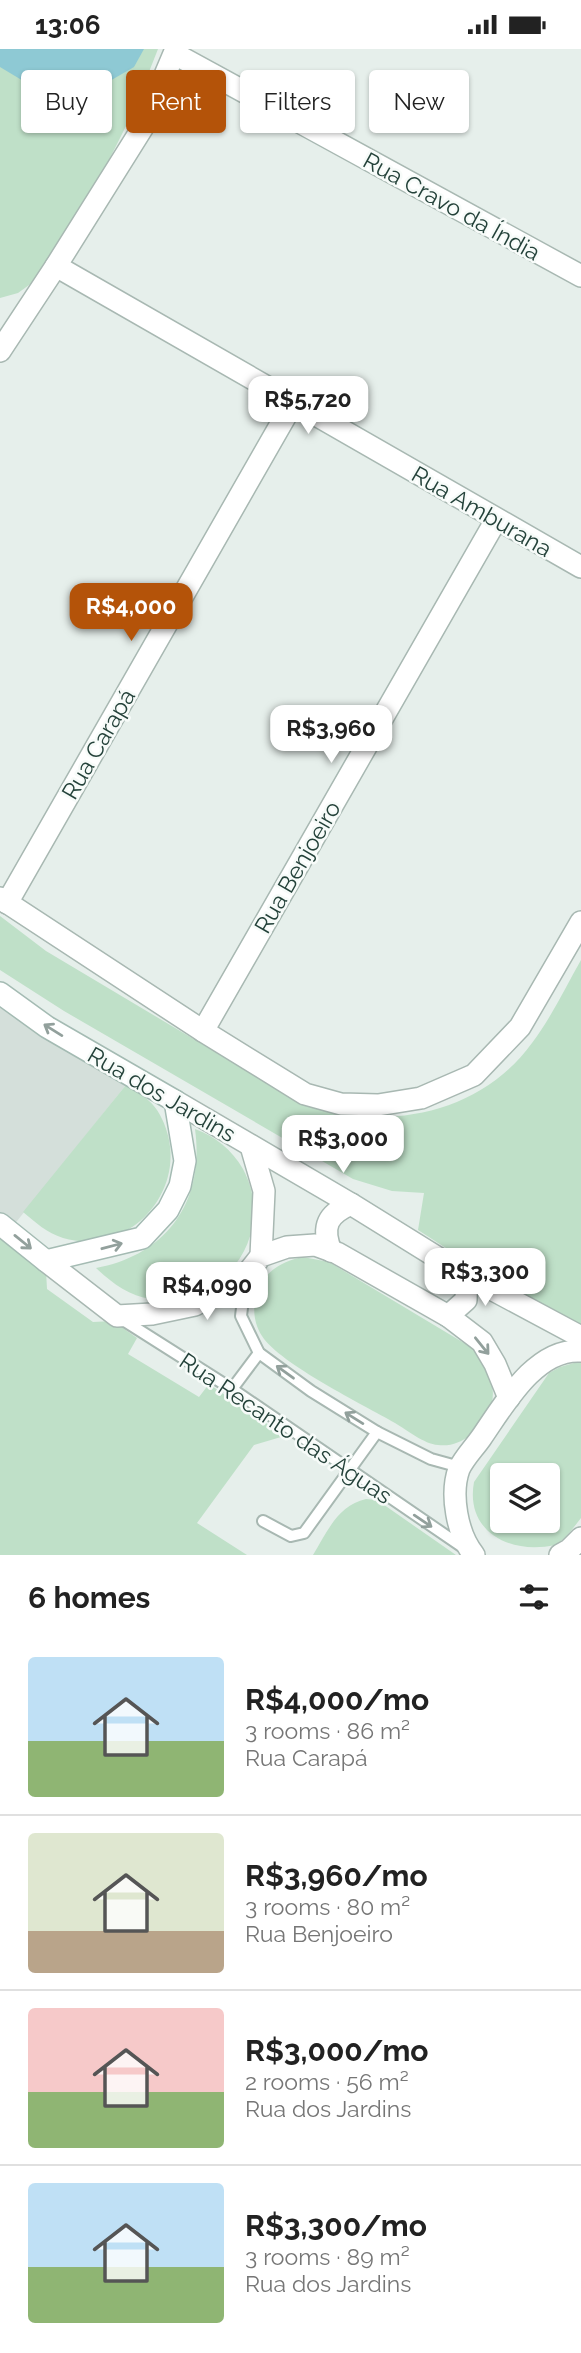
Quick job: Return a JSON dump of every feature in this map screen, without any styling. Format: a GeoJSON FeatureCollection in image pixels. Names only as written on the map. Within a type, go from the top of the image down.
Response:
{"type":"FeatureCollection","features":[{"type":"Feature","properties":{"kind":"street"},"geometry":{"type":"LineString","coordinates":[[2,344],[56,266],[143,127],[176,52]]}},
{"type":"Feature","properties":{"kind":"street","name":"Rua Cravo da Índia"},"geometry":{"type":"LineString","coordinates":[[176,52],[581,276]]}},
{"type":"Feature","properties":{"kind":"street","name":"Rua Amburana"},"geometry":{"type":"LineString","coordinates":[[56,266],[581,567]]}},
{"type":"Feature","properties":{"kind":"street","name":"Rua Carapá"},"geometry":{"type":"LineString","coordinates":[[3,900],[293,403]]}},
{"type":"Feature","properties":{"kind":"street","name":"Rua Benjoeiro"},"geometry":{"type":"LineString","coordinates":[[203,1031],[496,520]]}},
{"type":"Feature","properties":{"kind":"street"},"geometry":{"type":"LineString","coordinates":[[3,900],[203,1031],[305,1094],[341,1104],[378,1105],[421,1098],[474,1075],[520,1027],[581,922]]}},
{"type":"Feature","properties":{"kind":"street","name":"Rua dos Jardins"},"geometry":{"type":"LineString","coordinates":[[0,993],[47,1027],[351,1204],[467,1276],[581,1337]]}},
{"type":"Feature","properties":{"kind":"street"},"geometry":{"type":"LineString","coordinates":[[46,1261],[142,1238],[168,1210],[180,1186],[184,1161],[175,1101]]}},
{"type":"Feature","properties":{"kind":"street"},"geometry":{"type":"LineString","coordinates":[[251,1146],[264,1191],[261,1256]]}},
{"type":"Feature","properties":{"kind":"street"},"geometry":{"type":"LineString","coordinates":[[331,1251],[327,1240],[327,1223],[336,1210],[351,1204]]}},
{"type":"Feature","properties":{"kind":"street","name":"Rua Recanto das Águas"},"geometry":{"type":"LineString","coordinates":[[0,1224],[117,1317]]}},
{"type":"Feature","properties":{"kind":"street"},"geometry":{"type":"LineString","coordinates":[[117,1317],[152,1314],[195,1305],[246,1275],[261,1256],[287,1247],[315,1245],[331,1251],[448,1316],[482,1342],[495,1364],[509,1398]]}},
{"type":"Feature","properties":{"kind":"street"},"geometry":{"type":"LineString","coordinates":[[448,1316],[466,1300],[467,1276]]}},
{"type":"Feature","properties":{"kind":"street"},"geometry":{"type":"LineString","coordinates":[[473,1555],[459,1526],[455,1487],[460,1467],[533,1369],[568,1350],[581,1351]]}},
{"type":"Feature","properties":{"kind":"street"},"geometry":{"type":"LineString","coordinates":[[559,1555],[569,1550],[581,1538]]}},
{"type":"Feature","properties":{"kind":"lane"},"geometry":{"type":"LineString","coordinates":[[246,1275],[241,1316],[259,1353],[311,1391],[377,1432],[430,1459],[460,1467]]}},
{"type":"Feature","properties":{"kind":"lane","name":"Rua Recanto das Águas"},"geometry":{"type":"LineString","coordinates":[[117,1317],[232,1388],[473,1555]]}},
{"type":"Feature","properties":{"kind":"lane"},"geometry":{"type":"LineString","coordinates":[[232,1388],[259,1353]]}},
{"type":"Feature","properties":{"kind":"lane"},"geometry":{"type":"LineString","coordinates":[[262,1521],[290,1536],[304,1533],[377,1432]]}},
{"type":"Feature","properties":{"kind":"shaded area"},"geometry":{"type":"Polygon","coordinates":[[[0,993],[130,1075],[126,1085],[9,1231],[0,1224],[0,993]]]}},
{"type":"Feature","properties":{"kind":"green space"},"geometry":{"type":"Polygon","coordinates":[[[0,49],[158,49],[150,70],[126,70],[126,126],[90,198],[36,280],[18,293],[0,298],[0,49]]]}},
{"type":"Feature","properties":{"kind":"green space"},"geometry":{"type":"Polygon","coordinates":[[[0,916],[46,951],[306,1106],[368,1117],[430,1111],[459,1101],[486,1087],[511,1067],[532,1043],[581,960],[581,1325],[494,1279],[418,1230],[424,1193],[392,1191],[353,1179],[64,1011],[0,970],[0,916]]]}},
{"type":"Feature","properties":{"kind":"green space"},"geometry":{"type":"Polygon","coordinates":[[[126,1085],[154,1106],[167,1132],[171,1155],[168,1177],[159,1198],[146,1215],[129,1229],[109,1238],[87,1241],[63,1238],[41,1227],[23,1212],[126,1085]]]}},
{"type":"Feature","properties":{"kind":"green space"},"geometry":{"type":"Polygon","coordinates":[[[195,1129],[222,1145],[243,1169],[252,1194],[254,1218],[248,1242],[237,1263],[221,1280],[201,1292],[177,1299],[151,1299],[135,1295],[115,1284],[96,1268],[143,1251],[176,1221],[187,1201],[194,1179],[197,1155],[195,1129]]]}},
{"type":"Feature","properties":{"kind":"green space"},"geometry":{"type":"Polygon","coordinates":[[[0,1239],[46,1271],[47,1289],[93,1322],[113,1321],[137,1338],[128,1354],[199,1397],[209,1384],[276,1430],[281,1437],[254,1445],[197,1523],[247,1555],[0,1555],[0,1239]]]}},
{"type":"Feature","properties":{"kind":"green space"},"geometry":{"type":"Polygon","coordinates":[[[303,1257],[329,1262],[474,1349],[488,1371],[493,1396],[488,1412],[474,1432],[454,1444],[438,1445],[427,1442],[304,1371],[272,1347],[262,1336],[255,1319],[254,1307],[258,1290],[276,1267],[303,1257]]]}},
{"type":"Feature","properties":{"kind":"green space"},"geometry":{"type":"Polygon","coordinates":[[[581,1361],[581,1518],[555,1545],[522,1546],[507,1542],[491,1533],[560,1533],[560,1463],[490,1463],[490,1532],[476,1514],[474,1482],[549,1373],[581,1361]]]}},
{"type":"Feature","properties":{"kind":"green space"},"geometry":{"type":"Polygon","coordinates":[[[377,1500],[456,1555],[313,1555],[341,1513],[356,1502],[377,1500]]]}},
{"type":"Feature","properties":{"kind":"water"},"geometry":{"type":"Polygon","coordinates":[[[0,49],[144,49],[134,67],[112,80],[112,70],[21,70],[21,80],[0,67],[0,49]]]}}]}
